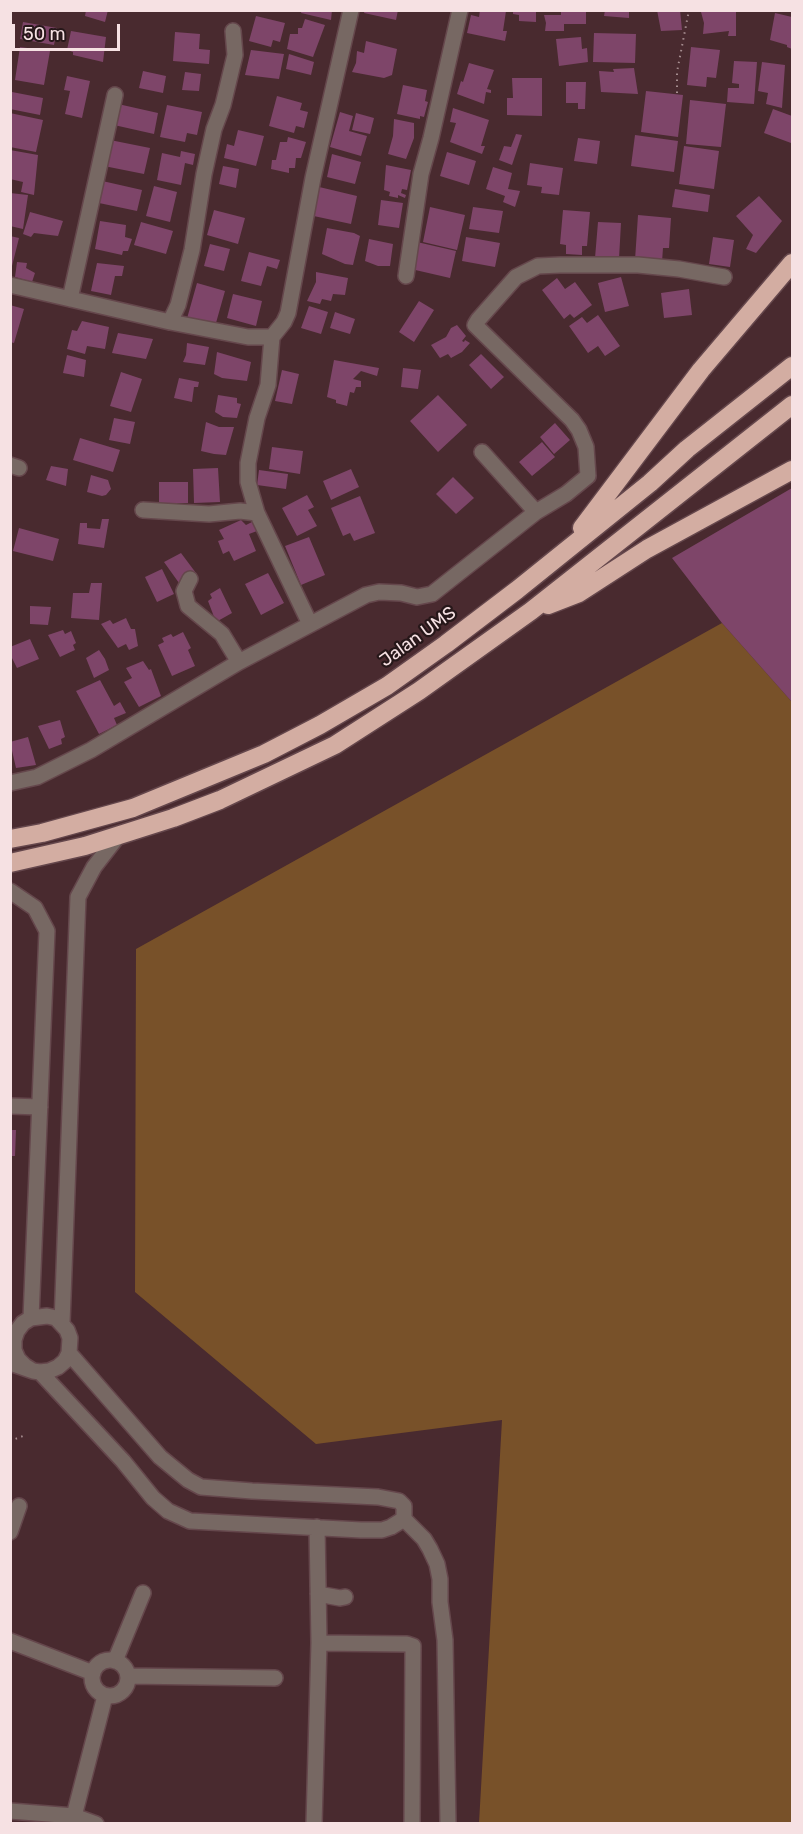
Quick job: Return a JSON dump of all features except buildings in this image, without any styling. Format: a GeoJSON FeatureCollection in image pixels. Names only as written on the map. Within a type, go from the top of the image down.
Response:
{"type":"FeatureCollection","features":[{"type":"Feature","properties":{"kind":"highway"},"geometry":{"type":"LineString","coordinates":[[565,551],[701,370],[792,264]]}},
{"type":"Feature","properties":{"kind":"highway","name":"Jalan UMS"},"geometry":{"type":"LineString","coordinates":[[10,839],[42,833],[133,808],[264,754],[387,686],[446,644],[565,551],[650,483],[687,449],[792,366]]}},
{"type":"Feature","properties":{"kind":"highway"},"geometry":{"type":"LineString","coordinates":[[10,863],[85,846],[173,818],[220,800],[335,745],[419,691],[531,611],[792,405]]}},
{"type":"Feature","properties":{"kind":"highway"},"geometry":{"type":"LineString","coordinates":[[531,611],[579,593],[647,549],[792,470]]}},
{"type":"Feature","properties":{"kind":"street"},"geometry":{"type":"LineString","coordinates":[[310,624],[257,513],[248,482],[248,463],[257,418],[268,385],[272,338],[288,313],[313,178],[351,10]]}},
{"type":"Feature","properties":{"kind":"street"},"geometry":{"type":"LineString","coordinates":[[406,276],[421,174],[460,10]]}},
{"type":"Feature","properties":{"kind":"street"},"geometry":{"type":"LineString","coordinates":[[170,322],[178,305],[192,250],[199,198],[235,55],[233,31]]}},
{"type":"Feature","properties":{"kind":"street"},"geometry":{"type":"LineString","coordinates":[[69,298],[115,95]]}},
{"type":"Feature","properties":{"kind":"street"},"geometry":{"type":"LineString","coordinates":[[10,783],[38,777],[91,750],[239,662],[366,595],[379,592],[401,593],[417,597],[432,594],[536,512],[566,494],[588,476],[586,447],[572,420],[475,324],[516,277],[538,266],[638,265],[724,276]]}},
{"type":"Feature","properties":{"kind":"street"},"geometry":{"type":"LineString","coordinates":[[10,285],[170,322],[248,337],[272,338]]}},
{"type":"Feature","properties":{"kind":"street"},"geometry":{"type":"LineString","coordinates":[[482,452],[536,512]]}},
{"type":"Feature","properties":{"kind":"street"},"geometry":{"type":"LineString","coordinates":[[143,510],[209,514],[240,511],[257,513]]}},
{"type":"Feature","properties":{"kind":"street"},"geometry":{"type":"LineString","coordinates":[[190,579],[184,591],[188,606],[222,634],[239,662]]}},
{"type":"Feature","properties":{"kind":"street"},"geometry":{"type":"LineString","coordinates":[[62,1323],[78,897],[94,867],[118,836]]}},
{"type":"Feature","properties":{"kind":"street"},"geometry":{"type":"LineString","coordinates":[[10,891],[35,908],[47,931],[40,1107],[21,1322],[14,1340],[14,1350],[18,1359],[25,1366],[37,1371],[123,1461],[153,1498],[168,1511],[190,1521],[382,1530],[404,1519]]}},
{"type":"Feature","properties":{"kind":"street"},"geometry":{"type":"LineString","coordinates":[[10,1106],[40,1107]]}},
{"type":"Feature","properties":{"kind":"street"},"geometry":{"type":"LineString","coordinates":[[10,1363],[37,1371],[58,1368],[69,1353],[70,1338],[62,1323],[56,1318],[48,1316],[21,1322]]}},
{"type":"Feature","properties":{"kind":"street"},"geometry":{"type":"LineString","coordinates":[[69,1353],[160,1457],[188,1480],[201,1486],[391,1498],[404,1506],[404,1519],[430,1549],[437,1564],[440,1579],[445,1640],[448,1824]]}},
{"type":"Feature","properties":{"kind":"street"},"geometry":{"type":"LineString","coordinates":[[10,1532],[19,1506]]}},
{"type":"Feature","properties":{"kind":"street"},"geometry":{"type":"LineString","coordinates":[[314,1824],[319,1643],[317,1527]]}},
{"type":"Feature","properties":{"kind":"street"},"geometry":{"type":"LineString","coordinates":[[114,1661],[143,1593]]}},
{"type":"Feature","properties":{"kind":"street"},"geometry":{"type":"LineString","coordinates":[[318,1594],[345,1597]]}},
{"type":"Feature","properties":{"kind":"street"},"geometry":{"type":"LineString","coordinates":[[10,1641],[93,1673]]}},
{"type":"Feature","properties":{"kind":"street"},"geometry":{"type":"LineString","coordinates":[[319,1643],[413,1646],[412,1824]]}},
{"type":"Feature","properties":{"kind":"street"},"geometry":{"type":"LineString","coordinates":[[114,1661],[123,1667],[128,1676],[128,1682],[122,1692],[117,1695],[105,1695],[93,1684],[93,1673],[99,1664],[114,1661]]}},
{"type":"Feature","properties":{"kind":"street"},"geometry":{"type":"LineString","coordinates":[[128,1676],[275,1678]]}},
{"type":"Feature","properties":{"kind":"street"},"geometry":{"type":"LineString","coordinates":[[74,1816],[105,1695]]}},
{"type":"Feature","properties":{"kind":"street"},"geometry":{"type":"LineString","coordinates":[[10,1811],[74,1816],[96,1824]]}},
{"type":"Feature","properties":{"kind":"path"},"geometry":{"type":"LineString","coordinates":[[677,93],[677,72],[688,10]]}},
{"type":"Feature","properties":{"kind":"path"},"geometry":{"type":"LineString","coordinates":[[10,1441],[23,1436]]}},
{"type":"Feature","properties":{"kind":"shaded area"},"geometry":{"type":"Polygon","coordinates":[[[722,623],[792,702],[792,1823],[479,1823],[502,1420],[316,1444],[135,1292],[136,949],[722,623]]]}}]}
